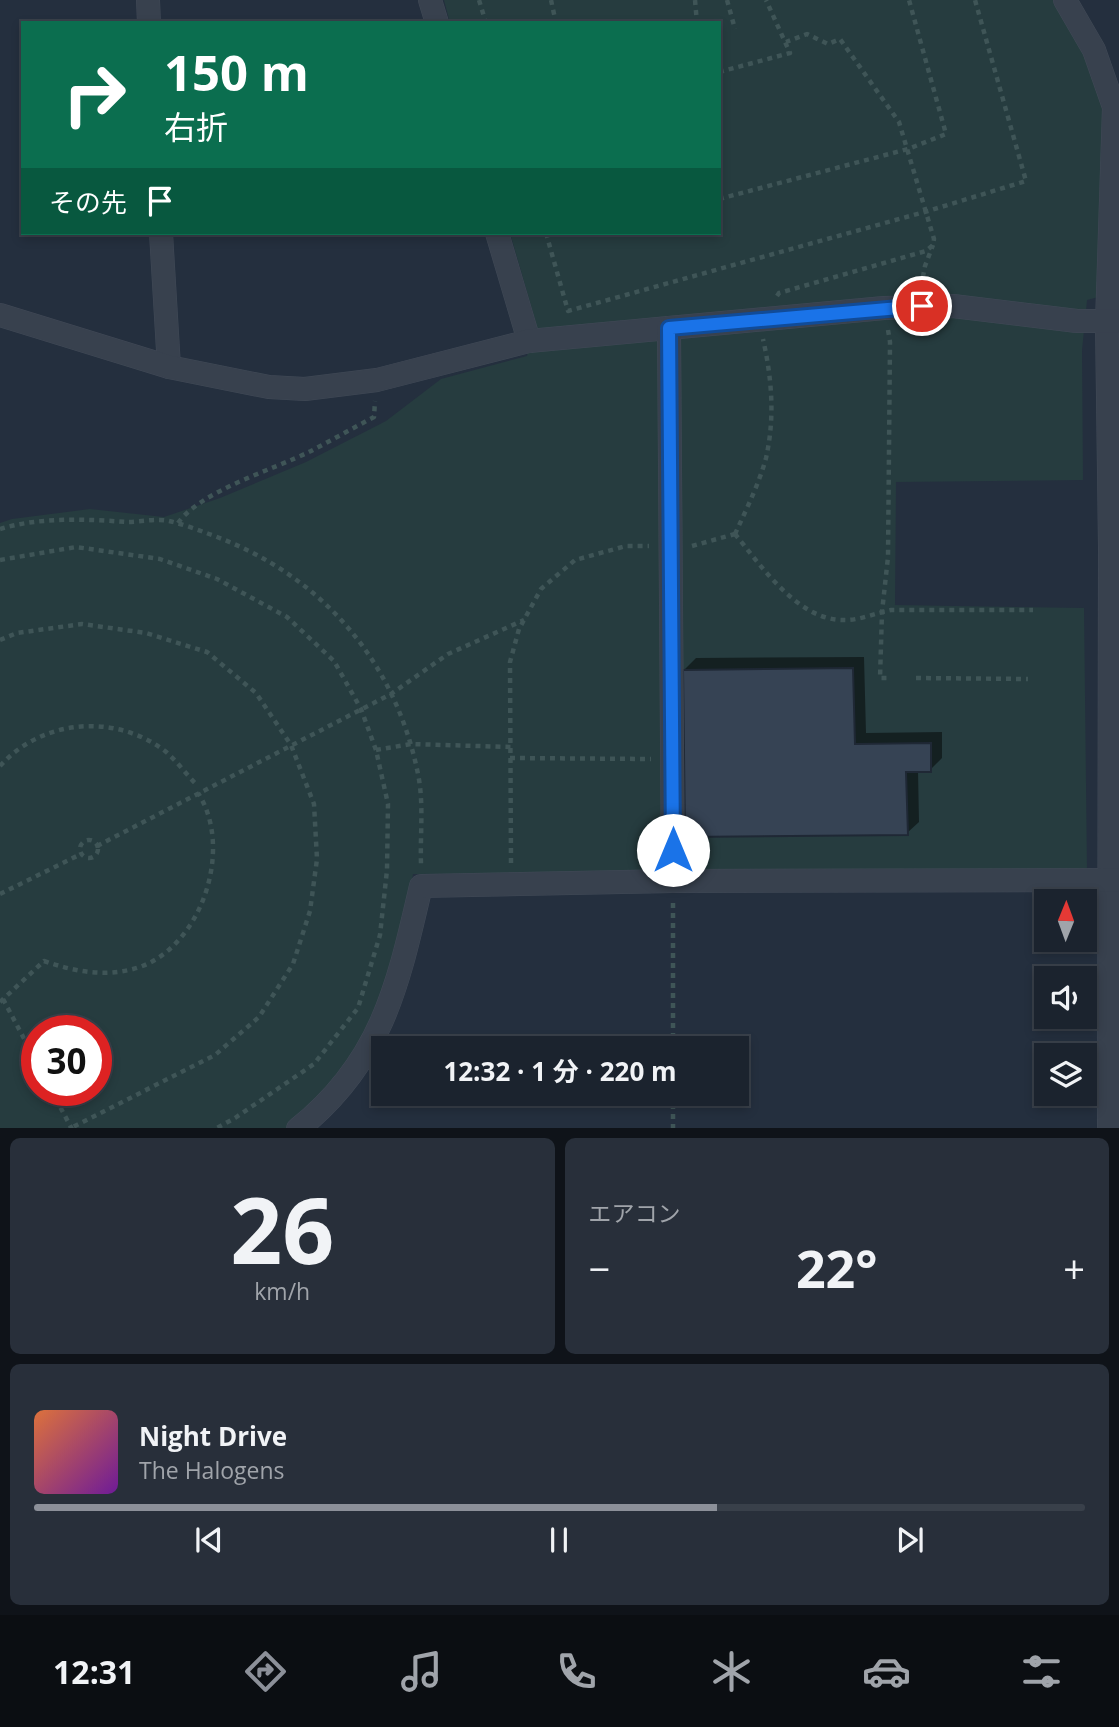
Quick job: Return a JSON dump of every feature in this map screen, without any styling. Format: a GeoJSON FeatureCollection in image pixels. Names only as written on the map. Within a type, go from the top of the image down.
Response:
{"type":"FeatureCollection","features":[{"type":"Feature","properties":{"kind":"street"},"geometry":{"type":"LineString","coordinates":[[148,0],[149,21]]}},
{"type":"Feature","properties":{"kind":"street"},"geometry":{"type":"LineString","coordinates":[[430,0],[435,21]]}},
{"type":"Feature","properties":{"kind":"street"},"geometry":{"type":"LineString","coordinates":[[1065,0],[1094,50],[1114,107],[1114,880],[1109,1128]]}},
{"type":"Feature","properties":{"kind":"street"},"geometry":{"type":"LineString","coordinates":[[161,235],[169,367]]}},
{"type":"Feature","properties":{"kind":"street"},"geometry":{"type":"LineString","coordinates":[[498,235],[529,341]]}},
{"type":"Feature","properties":{"kind":"street"},"geometry":{"type":"LineString","coordinates":[[0,315],[169,367],[270,387],[331,387],[377,380],[529,341],[922,306],[963,307],[1113,322]]}},
{"type":"Feature","properties":{"kind":"street"},"geometry":{"type":"LineString","coordinates":[[669,328],[673,881]]}},
{"type":"Feature","properties":{"kind":"street"},"geometry":{"type":"LineString","coordinates":[[299,1128],[349,1078],[390,1006],[421,886],[673,881],[1114,880]]}},
{"type":"Feature","properties":{"kind":"path"},"geometry":{"type":"LineString","coordinates":[[479,0],[485,21]]}},
{"type":"Feature","properties":{"kind":"path"},"geometry":{"type":"LineString","coordinates":[[551,0],[556,21]]}},
{"type":"Feature","properties":{"kind":"path"},"geometry":{"type":"LineString","coordinates":[[695,0],[697,21]]}},
{"type":"Feature","properties":{"kind":"path"},"geometry":{"type":"LineString","coordinates":[[727,0],[734,29]]}},
{"type":"Feature","properties":{"kind":"path"},"geometry":{"type":"LineString","coordinates":[[721,71],[790,53],[766,0]]}},
{"type":"Feature","properties":{"kind":"path"},"geometry":{"type":"LineString","coordinates":[[721,198],[908,149],[946,134],[909,0]]}},
{"type":"Feature","properties":{"kind":"path"},"geometry":{"type":"LineString","coordinates":[[547,235],[568,311],[928,211],[1026,181],[975,0]]}},
{"type":"Feature","properties":{"kind":"path"},"geometry":{"type":"LineString","coordinates":[[786,42],[807,34],[828,44],[840,39],[899,122],[928,211],[934,239],[921,284],[922,306]]}},
{"type":"Feature","properties":{"kind":"path"},"geometry":{"type":"LineString","coordinates":[[774,303],[779,293],[926,251],[933,245]]}},
{"type":"Feature","properties":{"kind":"path"},"geometry":{"type":"LineString","coordinates":[[887,327],[890,342],[888,557],[882,612],[880,678],[891,678]]}},
{"type":"Feature","properties":{"kind":"path"},"geometry":{"type":"LineString","coordinates":[[735,534],[765,460],[772,423],[771,376],[763,337]]}},
{"type":"Feature","properties":{"kind":"path"},"geometry":{"type":"LineString","coordinates":[[178,523],[185,514],[225,489],[311,451],[374,417],[377,380]]}},
{"type":"Feature","properties":{"kind":"path"},"geometry":{"type":"LineString","coordinates":[[0,528],[16,524],[165,520],[225,540],[299,580],[318,596],[367,652],[391,694],[411,744],[419,778],[421,886]]}},
{"type":"Feature","properties":{"kind":"path"},"geometry":{"type":"LineString","coordinates":[[735,534],[774,582],[814,614],[846,621],[882,612],[1033,610]]}},
{"type":"Feature","properties":{"kind":"path"},"geometry":{"type":"LineString","coordinates":[[511,883],[510,662],[519,629],[541,589],[575,560],[626,546],[686,547],[735,534]]}},
{"type":"Feature","properties":{"kind":"path"},"geometry":{"type":"LineString","coordinates":[[0,560],[76,547],[160,559],[217,579],[287,617],[334,661],[361,709],[376,750],[388,804],[387,870],[380,935],[358,1008],[314,1064],[217,1128]]}},
{"type":"Feature","properties":{"kind":"path"},"geometry":{"type":"LineString","coordinates":[[97,846],[391,694],[448,654],[524,619]]}},
{"type":"Feature","properties":{"kind":"path"},"geometry":{"type":"LineString","coordinates":[[0,640],[17,633],[82,624],[146,633],[207,652],[256,693],[291,745],[314,804],[317,859],[310,911],[293,964],[259,1017],[215,1055],[71,1128],[59,1106]]}},
{"type":"Feature","properties":{"kind":"path"},"geometry":{"type":"LineString","coordinates":[[916,678],[1028,679]]}},
{"type":"Feature","properties":{"kind":"path"},"geometry":{"type":"LineString","coordinates":[[0,766],[21,748],[41,737],[64,727],[89,726],[121,730],[143,738],[165,751],[195,783]]}},
{"type":"Feature","properties":{"kind":"path"},"geometry":{"type":"LineString","coordinates":[[376,750],[411,744],[510,747]]}},
{"type":"Feature","properties":{"kind":"path"},"geometry":{"type":"LineString","coordinates":[[510,758],[661,759],[673,756]]}},
{"type":"Feature","properties":{"kind":"path"},"geometry":{"type":"LineString","coordinates":[[21,1035],[1,1000],[44,961],[90,972],[113,973],[135,969],[163,955],[190,924],[202,906],[214,864],[215,846],[205,803],[198,793]]}},
{"type":"Feature","properties":{"kind":"path"},"geometry":{"type":"LineString","coordinates":[[81,854],[80,848],[85,841],[91,841],[97,846]]}},
{"type":"Feature","properties":{"kind":"path"},"geometry":{"type":"LineString","coordinates":[[81,854],[88,858],[94,857],[97,846]]}},
{"type":"Feature","properties":{"kind":"path"},"geometry":{"type":"LineString","coordinates":[[0,894],[81,854]]}},
{"type":"Feature","properties":{"kind":"path"},"geometry":{"type":"LineString","coordinates":[[673,881],[673,1036]]}},
{"type":"Feature","properties":{"kind":"path"},"geometry":{"type":"LineString","coordinates":[[673,1106],[673,1128]]}},
{"type":"Feature","properties":{"kind":"green space"},"geometry":{"type":"Polygon","coordinates":[[[444,0],[1060,0],[1069,15],[1106,107],[1102,296],[1087,300],[1082,350],[1083,480],[896,482],[895,605],[1084,608],[1087,871],[413,874],[406,921],[363,1047],[300,1118],[286,1128],[0,1128],[0,523],[12,519],[90,509],[164,517],[220,498],[306,462],[386,421],[441,379],[527,356],[536,323],[511,235],[721,235],[721,21],[449,21],[444,0]]]}},
{"type":"Feature","properties":{"kind":"building"},"geometry":{"type":"Polygon","coordinates":[[[853,668],[855,744],[931,743],[931,772],[906,772],[908,835],[685,837],[683,670],[853,668]]]}},
{"type":"Feature","properties":{"kind":"route"},"geometry":{"type":"LineString","coordinates":[[673,850],[669,328],[922,306]]}}]}
